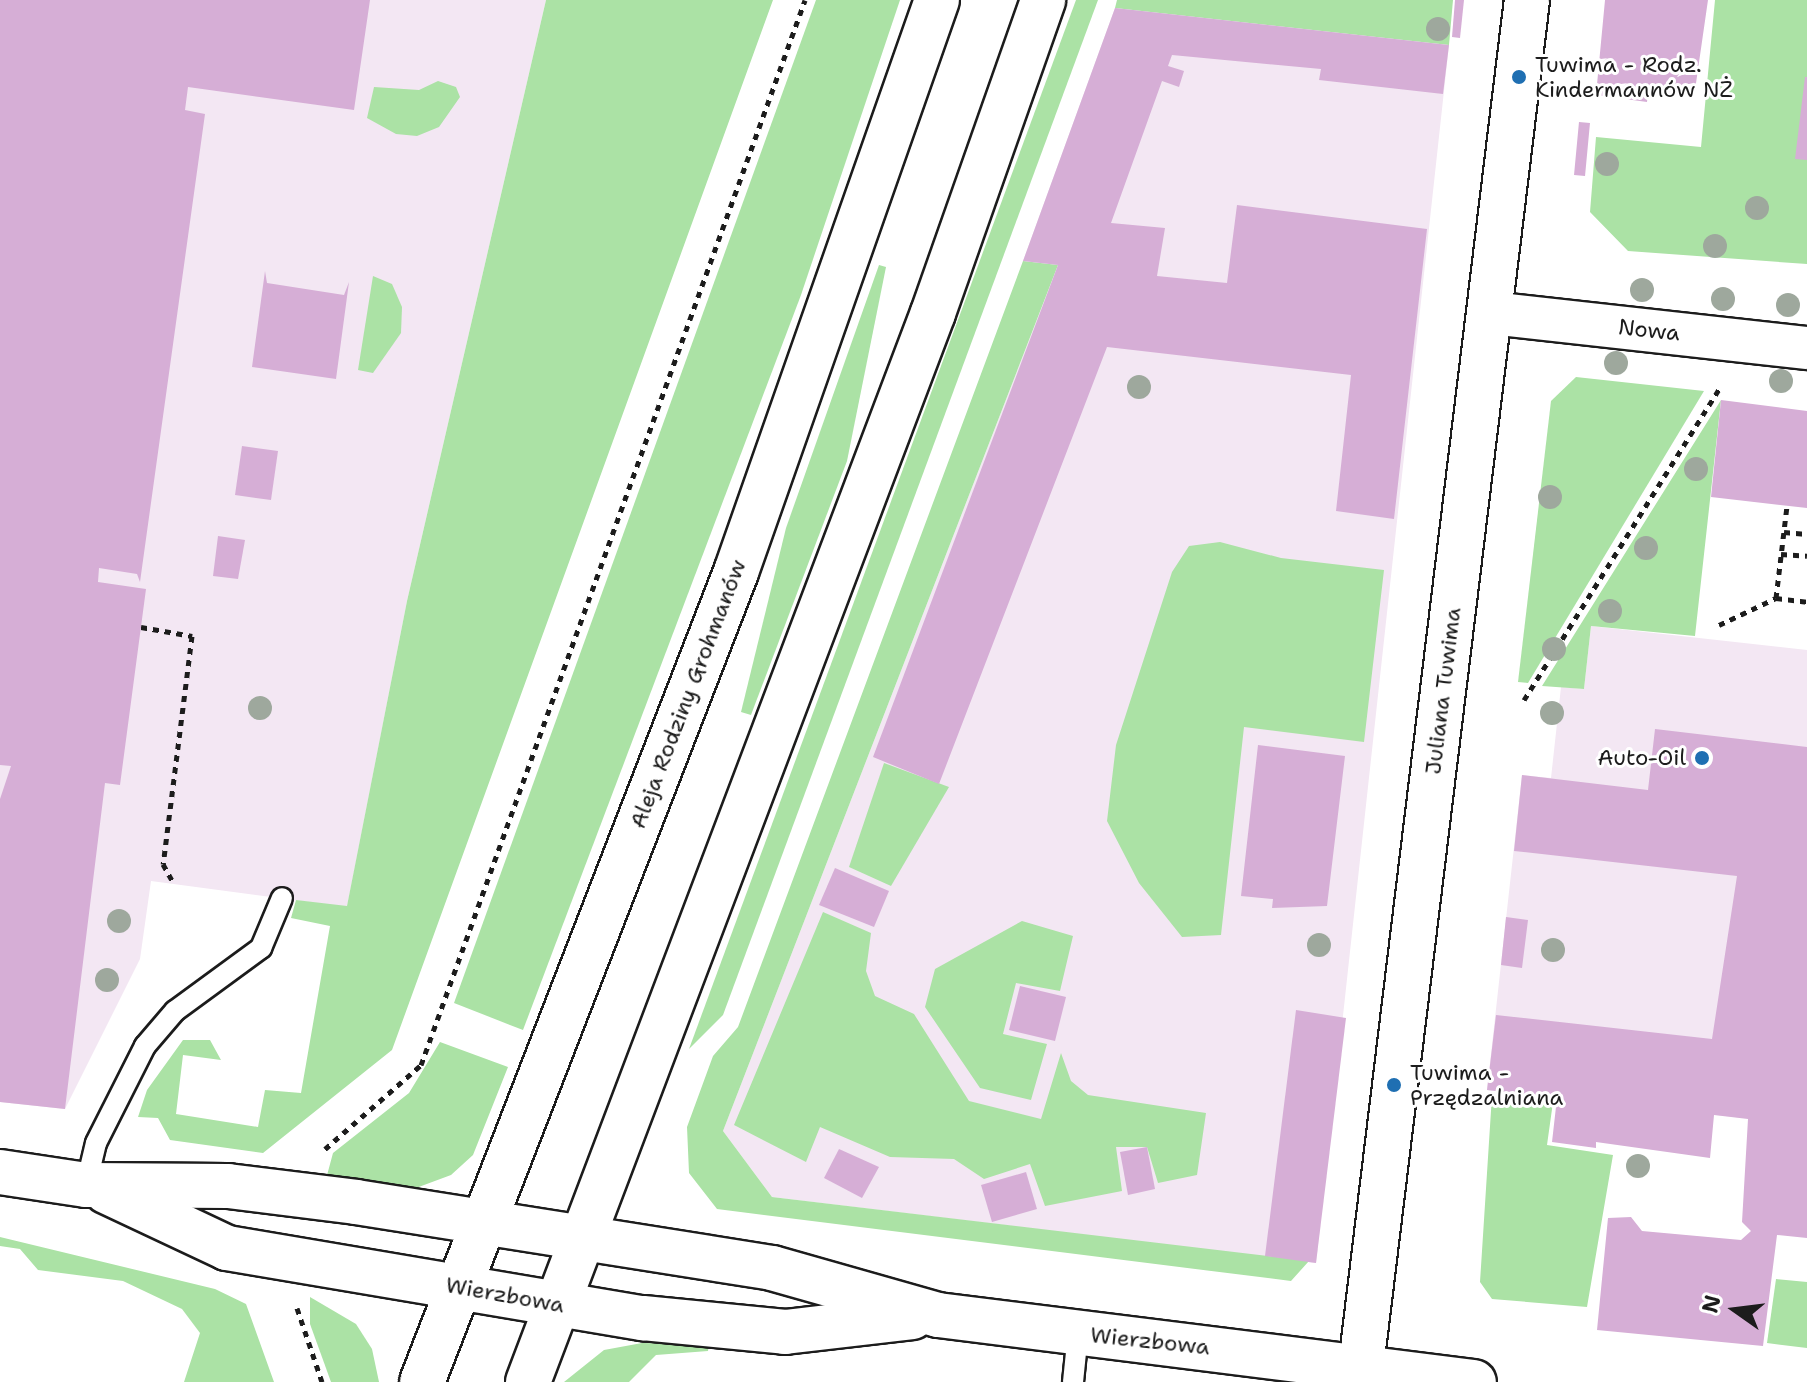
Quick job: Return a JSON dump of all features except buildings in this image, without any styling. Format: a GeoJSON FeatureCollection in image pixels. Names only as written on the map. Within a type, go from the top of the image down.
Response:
{"type":"FeatureCollection","features":[{"type":"Feature","properties":{"kind":"street","name":"Aleja Rodziny Grohmanów"},"geometry":{"type":"LineString","coordinates":[[422,1382],[736,572],[937,0]]}},
{"type":"Feature","properties":{"kind":"street"},"geometry":{"type":"LineString","coordinates":[[528,1382],[933,313],[1043,0]]}},
{"type":"Feature","properties":{"kind":"street","name":"Juliana Tuwima"},"geometry":{"type":"LineString","coordinates":[[1360,1375],[1527,0]]}},
{"type":"Feature","properties":{"kind":"street","name":"Nowa"},"geometry":{"type":"LineString","coordinates":[[1490,313],[1807,348]]}},
{"type":"Feature","properties":{"kind":"street","name":"Wierzbowa"},"geometry":{"type":"LineString","coordinates":[[0,1172],[86,1185],[228,1186],[772,1268],[938,1315],[1360,1375],[1474,1382]]}},
{"type":"Feature","properties":{"kind":"street","name":"Wierzbowa"},"geometry":{"type":"LineString","coordinates":[[86,1185],[227,1248],[558,1304],[759,1331],[938,1315]]}},
{"type":"Feature","properties":{"kind":"lane"},"geometry":{"type":"LineString","coordinates":[[86,1185],[96,1143],[145,1046],[175,1011],[261,948],[282,898]]}},
{"type":"Feature","properties":{"kind":"lane"},"geometry":{"type":"LineString","coordinates":[[1073,1382],[1078,1333]]}},
{"type":"Feature","properties":{"kind":"path"},"geometry":{"type":"LineString","coordinates":[[322,1153],[421,1065],[805,0]]}},
{"type":"Feature","properties":{"kind":"path"},"geometry":{"type":"LineString","coordinates":[[1524,700],[1721,386]]}},
{"type":"Feature","properties":{"kind":"path"},"geometry":{"type":"LineString","coordinates":[[1776,598],[1787,506]]}},
{"type":"Feature","properties":{"kind":"path"},"geometry":{"type":"LineString","coordinates":[[1784,532],[1807,534]]}},
{"type":"Feature","properties":{"kind":"path"},"geometry":{"type":"LineString","coordinates":[[1781,554],[1807,556]]}},
{"type":"Feature","properties":{"kind":"path"},"geometry":{"type":"LineString","coordinates":[[1719,625],[1776,598],[1807,602]]}},
{"type":"Feature","properties":{"kind":"path"},"geometry":{"type":"LineString","coordinates":[[141,627],[192,636],[163,864],[174,884]]}},
{"type":"Feature","properties":{"kind":"path"},"geometry":{"type":"LineString","coordinates":[[298,1299],[297,1318],[322,1382]]}},
{"type":"Feature","properties":{"kind":"shaded area"},"geometry":{"type":"Polygon","coordinates":[[[0,0],[546,0],[407,601],[347,907],[151,881],[140,959],[65,1109],[0,1102],[0,0]]]}},
{"type":"Feature","properties":{"kind":"shaded area"},"geometry":{"type":"Polygon","coordinates":[[[1115,8],[1449,45],[1316,1263],[772,1197],[723,1131],[1058,265],[1023,261],[1115,8]]]}},
{"type":"Feature","properties":{"kind":"shaded area"},"geometry":{"type":"Polygon","coordinates":[[[1591,626],[1807,650],[1807,987],[1790,1123],[1487,1090],[1522,775],[1551,778],[1561,687],[1584,689],[1591,626]]]}},
{"type":"Feature","properties":{"kind":"green space"},"geometry":{"type":"Polygon","coordinates":[[[546,0],[773,0],[392,1050],[263,1153],[170,1140],[158,1118],[138,1117],[147,1090],[183,1040],[210,1040],[221,1060],[183,1055],[176,1114],[258,1127],[265,1090],[301,1093],[330,926],[291,918],[296,900],[347,906],[407,601],[546,0]]]}},
{"type":"Feature","properties":{"kind":"green space"},"geometry":{"type":"Polygon","coordinates":[[[816,0],[900,0],[801,295],[523,1030],[454,1003],[816,0]]]}},
{"type":"Feature","properties":{"kind":"green space"},"geometry":{"type":"Polygon","coordinates":[[[1076,0],[1098,0],[723,1015],[689,1049],[1076,0]]]}},
{"type":"Feature","properties":{"kind":"green space"},"geometry":{"type":"Polygon","coordinates":[[[1117,0],[1453,0],[1449,45],[1115,8],[1117,0]]]}},
{"type":"Feature","properties":{"kind":"green space"},"geometry":{"type":"Polygon","coordinates":[[[1715,0],[1807,0],[1807,264],[1628,251],[1590,212],[1596,137],[1701,147],[1715,0]]]}},
{"type":"Feature","properties":{"kind":"green space"},"geometry":{"type":"Polygon","coordinates":[[[438,81],[456,87],[460,97],[439,127],[417,136],[396,134],[367,118],[374,87],[419,90],[438,81]]]}},
{"type":"Feature","properties":{"kind":"green space"},"geometry":{"type":"Polygon","coordinates":[[[1023,261],[1058,265],[723,1131],[772,1197],[1309,1261],[1291,1281],[717,1209],[689,1173],[687,1127],[713,1056],[738,1027],[1023,261]]]}},
{"type":"Feature","properties":{"kind":"green space"},"geometry":{"type":"Polygon","coordinates":[[[879,265],[886,267],[847,461],[751,715],[741,712],[786,528],[879,265]]]}},
{"type":"Feature","properties":{"kind":"green space"},"geometry":{"type":"Polygon","coordinates":[[[373,276],[392,284],[402,307],[401,333],[373,373],[358,370],[373,276]]]}},
{"type":"Feature","properties":{"kind":"green space"},"geometry":{"type":"Polygon","coordinates":[[[1576,377],[1704,391],[1528,683],[1518,682],[1551,401],[1576,377]]]}},
{"type":"Feature","properties":{"kind":"green space"},"geometry":{"type":"Polygon","coordinates":[[[1721,400],[1695,636],[1591,626],[1584,689],[1542,686],[1721,400]]]}},
{"type":"Feature","properties":{"kind":"green space"},"geometry":{"type":"Polygon","coordinates":[[[1220,542],[1281,558],[1384,570],[1364,742],[1244,727],[1221,935],[1182,937],[1139,883],[1107,821],[1116,745],[1172,572],[1189,546],[1220,542]]]}},
{"type":"Feature","properties":{"kind":"green space"},"geometry":{"type":"Polygon","coordinates":[[[884,763],[949,787],[891,886],[849,867],[884,763]]]}},
{"type":"Feature","properties":{"kind":"green space"},"geometry":{"type":"Polygon","coordinates":[[[823,912],[871,933],[866,971],[875,996],[914,1014],[969,1101],[1041,1119],[1061,1053],[1071,1081],[1088,1095],[1206,1113],[1197,1175],[1158,1183],[1147,1147],[1116,1147],[1122,1191],[1045,1206],[1030,1164],[984,1179],[954,1159],[890,1157],[820,1127],[806,1162],[734,1125],[823,912]]]}},
{"type":"Feature","properties":{"kind":"green space"},"geometry":{"type":"Polygon","coordinates":[[[1022,921],[1073,936],[1060,991],[1016,983],[1003,1034],[1047,1044],[1031,1100],[980,1088],[925,1007],[935,969],[1022,921]]]}},
{"type":"Feature","properties":{"kind":"green space"},"geometry":{"type":"Polygon","coordinates":[[[440,1042],[508,1067],[473,1155],[451,1175],[416,1188],[326,1179],[333,1153],[409,1093],[440,1042]]]}},
{"type":"Feature","properties":{"kind":"green space"},"geometry":{"type":"Polygon","coordinates":[[[1492,1095],[1553,1102],[1547,1145],[1613,1155],[1587,1307],[1492,1299],[1480,1282],[1492,1095]]]}},
{"type":"Feature","properties":{"kind":"green space"},"geometry":{"type":"Polygon","coordinates":[[[0,1237],[215,1289],[246,1304],[274,1382],[184,1382],[200,1333],[182,1309],[123,1281],[38,1270],[20,1249],[0,1246],[0,1237]]]}},
{"type":"Feature","properties":{"kind":"green space"},"geometry":{"type":"Polygon","coordinates":[[[1776,1279],[1807,1282],[1807,1348],[1767,1343],[1776,1279]]]}},
{"type":"Feature","properties":{"kind":"green space"},"geometry":{"type":"Polygon","coordinates":[[[310,1297],[356,1324],[372,1349],[379,1382],[331,1382],[310,1324],[310,1297]]]}},
{"type":"Feature","properties":{"kind":"green space"},"geometry":{"type":"Polygon","coordinates":[[[642,1343],[709,1344],[708,1351],[656,1355],[629,1382],[564,1382],[604,1350],[642,1343]]]}},
{"type":"Feature","properties":{"kind":"place","name":"Tuwima - Rodz. Kindermannów NŻ"},"geometry":{"type":"Point","coordinates":[1519,77]}},
{"type":"Feature","properties":{"kind":"place","name":"Auto-Oil"},"geometry":{"type":"Point","coordinates":[1702,758]}},
{"type":"Feature","properties":{"kind":"place","name":"Tuwima - Przędzalniana"},"geometry":{"type":"Point","coordinates":[1394,1085]}}]}
